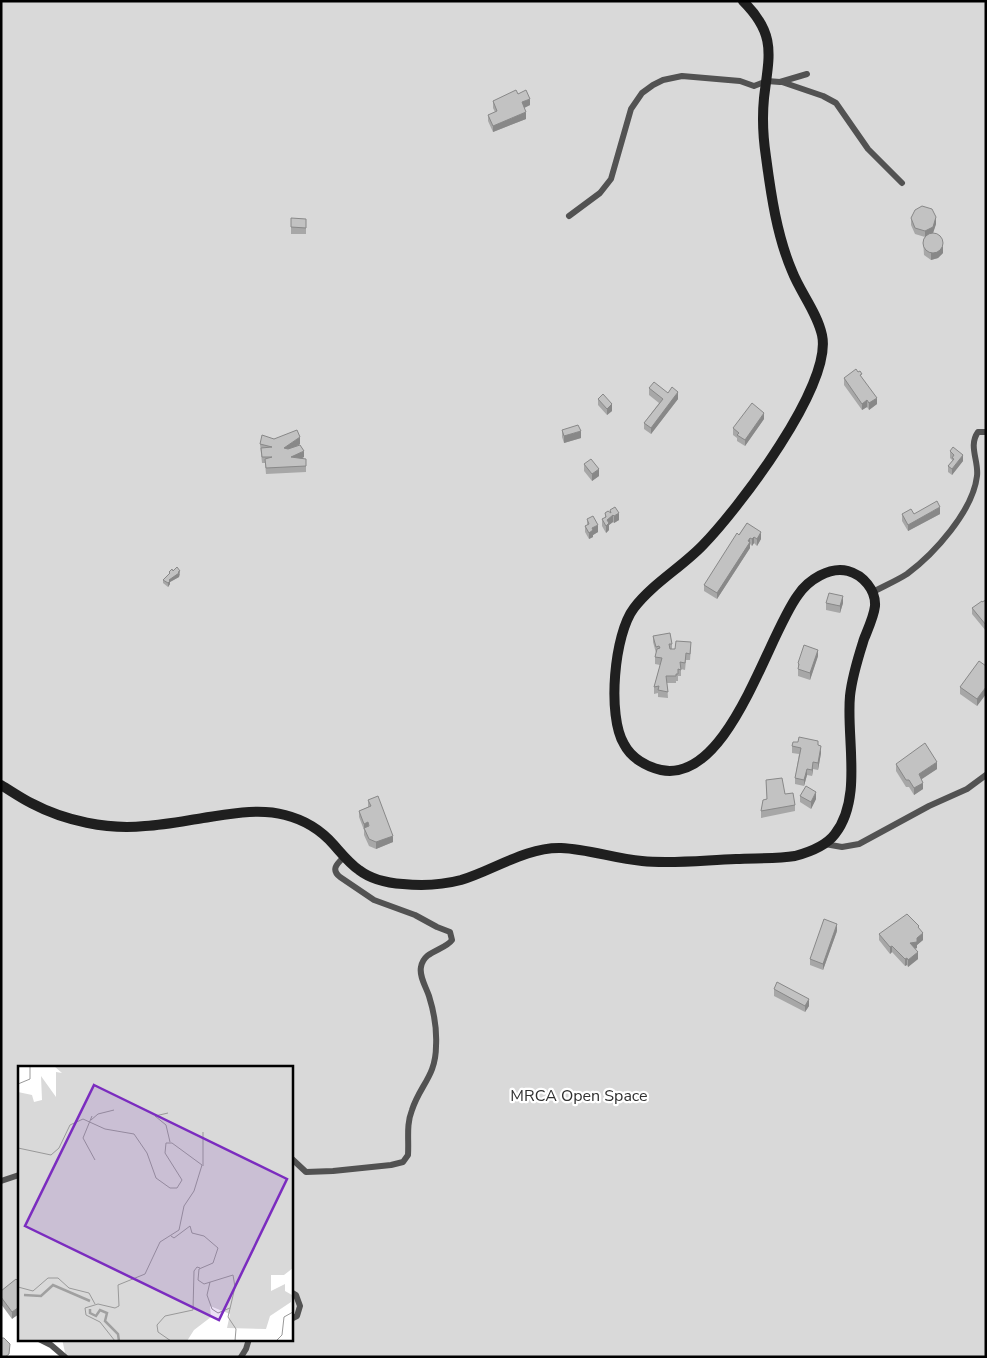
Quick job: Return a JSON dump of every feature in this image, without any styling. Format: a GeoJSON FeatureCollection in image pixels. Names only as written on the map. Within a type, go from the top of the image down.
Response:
{"type":"FeatureCollection","features":[{"type":"Feature","properties":{"kind":"main road"},"geometry":{"type":"LineString","coordinates":[[1,785],[32,804],[54,813],[78,820],[118,826],[140,827],[222,815],[259,812],[280,813],[313,826],[332,842],[358,870],[379,880],[400,884],[424,885],[465,879],[524,855],[547,848],[574,849],[618,858],[663,862],[792,856],[815,849],[834,836],[845,818],[852,781],[850,694],[854,671],[875,606],[873,592],[857,574],[838,570],[824,574],[810,582],[799,592],[784,618],[743,706],[715,745],[698,762],[690,767],[674,771],[656,769],[637,759],[624,744],[615,720],[615,689],[619,649],[626,621],[638,603],[701,547],[749,490],[781,442],[810,393],[822,362],[822,336],[817,321],[790,268],[779,230],[770,186],[762,124],[770,56],[767,35],[758,17],[743,1]]}},
{"type":"Feature","properties":{"kind":"lane"},"geometry":{"type":"LineString","coordinates":[[780,82],[807,74]]}},
{"type":"Feature","properties":{"kind":"lane"},"geometry":{"type":"LineString","coordinates":[[569,216],[600,193],[611,179],[630,110],[642,93],[653,85],[667,79],[682,76],[740,81],[754,86],[767,81],[780,82],[823,96],[836,104],[868,149],[902,183]]}},
{"type":"Feature","properties":{"kind":"lane"},"geometry":{"type":"LineString","coordinates":[[873,592],[906,574],[925,558],[959,520],[976,487],[978,471],[973,444],[975,437],[978,432],[986,432]]}},
{"type":"Feature","properties":{"kind":"lane"},"geometry":{"type":"LineString","coordinates":[[824,844],[842,847],[859,844],[929,806],[967,789],[986,775]]}},
{"type":"Feature","properties":{"kind":"lane"},"geometry":{"type":"LineString","coordinates":[[292,1159],[306,1172],[333,1171],[403,1162],[408,1155],[409,1117],[435,1060],[434,1015],[430,997],[421,975],[421,967],[428,955],[449,944],[452,940],[450,932],[415,915],[374,900],[340,877],[336,874],[335,868],[344,857]]}},
{"type":"Feature","properties":{"kind":"lane"},"geometry":{"type":"LineString","coordinates":[[1,1181],[18,1176]]}},
{"type":"Feature","properties":{"kind":"lane"},"geometry":{"type":"LineString","coordinates":[[292,1293],[299,1301],[300,1306],[297,1316],[292,1318]]}},
{"type":"Feature","properties":{"kind":"lane"},"geometry":{"type":"LineString","coordinates":[[41,1340],[66,1357]]}},
{"type":"Feature","properties":{"kind":"lane"},"geometry":{"type":"LineString","coordinates":[[241,1357],[249,1340]]}},
{"type":"Feature","properties":{"kind":"green space","name":"MRCA Open Space"},"geometry":{"type":"Polygon","coordinates":[[[1,1],[986,1],[986,1357],[66,1357],[62,1340],[292,1340],[292,1066],[18,1066],[18,1296],[1,1307],[1,1]]]}},
{"type":"Feature","properties":{"kind":"building"},"geometry":{"type":"Polygon","coordinates":[[[516,90],[518,94],[526,90],[530,99],[522,102],[526,112],[493,126],[488,115],[497,111],[493,101],[516,90]]]}},
{"type":"Feature","properties":{"kind":"building"},"geometry":{"type":"Polygon","coordinates":[[[922,206],[932,209],[936,217],[933,227],[925,231],[915,228],[911,218],[915,210],[922,206]]]}},
{"type":"Feature","properties":{"kind":"building"},"geometry":{"type":"Polygon","coordinates":[[[291,218],[306,219],[306,228],[291,227],[291,218]]]}},
{"type":"Feature","properties":{"kind":"building"},"geometry":{"type":"Polygon","coordinates":[[[933,233],[940,236],[943,243],[940,250],[933,253],[926,250],[923,243],[926,236],[933,233]]]}},
{"type":"Feature","properties":{"kind":"building"},"geometry":{"type":"Polygon","coordinates":[[[856,369],[858,372],[860,371],[862,374],[860,375],[877,398],[869,403],[867,400],[862,404],[844,378],[856,369]]]}},
{"type":"Feature","properties":{"kind":"building"},"geometry":{"type":"Polygon","coordinates":[[[654,382],[668,393],[672,387],[678,392],[651,428],[644,423],[663,399],[649,388],[654,382]]]}},
{"type":"Feature","properties":{"kind":"building"},"geometry":{"type":"Polygon","coordinates":[[[603,394],[612,404],[607,409],[598,399],[603,394]]]}},
{"type":"Feature","properties":{"kind":"building"},"geometry":{"type":"Polygon","coordinates":[[[752,403],[764,413],[745,440],[737,435],[739,433],[733,428],[752,403]]]}},
{"type":"Feature","properties":{"kind":"building"},"geometry":{"type":"Polygon","coordinates":[[[578,425],[581,431],[564,436],[562,430],[578,425]]]}},
{"type":"Feature","properties":{"kind":"building"},"geometry":{"type":"Polygon","coordinates":[[[297,430],[300,437],[284,448],[288,449],[300,445],[304,451],[291,457],[306,459],[306,466],[266,468],[265,459],[272,457],[262,457],[261,448],[272,447],[260,444],[262,435],[274,439],[297,430]]]}},
{"type":"Feature","properties":{"kind":"building"},"geometry":{"type":"Polygon","coordinates":[[[953,447],[963,455],[952,469],[948,466],[954,459],[952,458],[954,455],[950,451],[953,447]]]}},
{"type":"Feature","properties":{"kind":"building"},"geometry":{"type":"Polygon","coordinates":[[[591,459],[599,469],[592,474],[584,464],[591,459]]]}},
{"type":"Feature","properties":{"kind":"building"},"geometry":{"type":"Polygon","coordinates":[[[937,501],[940,507],[908,525],[902,514],[911,509],[914,514],[937,501]]]}},
{"type":"Feature","properties":{"kind":"building"},"geometry":{"type":"Polygon","coordinates":[[[615,507],[619,513],[607,520],[609,523],[606,526],[602,519],[606,517],[605,513],[608,511],[611,513],[610,510],[615,507]]]}},
{"type":"Feature","properties":{"kind":"building"},"geometry":{"type":"Polygon","coordinates":[[[593,516],[598,525],[592,528],[593,530],[589,533],[585,526],[589,524],[587,519],[593,516]]]}},
{"type":"Feature","properties":{"kind":"building"},"geometry":{"type":"Polygon","coordinates":[[[747,523],[761,532],[757,539],[754,537],[750,538],[748,541],[750,542],[717,593],[704,585],[737,533],[739,535],[747,523]]]}},
{"type":"Feature","properties":{"kind":"building"},"geometry":{"type":"Polygon","coordinates":[[[177,567],[180,571],[179,573],[169,580],[168,583],[163,580],[172,569],[173,571],[177,567]]]}},
{"type":"Feature","properties":{"kind":"building"},"geometry":{"type":"Polygon","coordinates":[[[829,593],[843,596],[840,606],[826,603],[829,593]]]}},
{"type":"Feature","properties":{"kind":"building"},"geometry":{"type":"Polygon","coordinates":[[[986,600],[986,625],[972,608],[986,600]]]}},
{"type":"Feature","properties":{"kind":"building"},"geometry":{"type":"Polygon","coordinates":[[[670,633],[672,644],[669,644],[670,649],[675,649],[676,641],[691,642],[690,654],[686,653],[685,663],[680,662],[681,670],[678,669],[676,676],[666,676],[668,692],[658,690],[659,686],[654,687],[662,658],[655,657],[657,649],[660,648],[659,646],[656,647],[653,636],[670,633]]]}},
{"type":"Feature","properties":{"kind":"building"},"geometry":{"type":"Polygon","coordinates":[[[804,645],[818,650],[810,673],[798,669],[804,645]]]}},
{"type":"Feature","properties":{"kind":"building"},"geometry":{"type":"Polygon","coordinates":[[[979,661],[986,666],[986,687],[977,699],[960,687],[979,661]]]}},
{"type":"Feature","properties":{"kind":"building"},"geometry":{"type":"Polygon","coordinates":[[[799,737],[818,741],[818,745],[821,746],[818,763],[813,762],[812,770],[807,769],[804,780],[795,778],[801,748],[792,746],[793,742],[798,742],[799,737]]]}},
{"type":"Feature","properties":{"kind":"building"},"geometry":{"type":"Polygon","coordinates":[[[925,743],[937,762],[919,774],[923,783],[914,788],[909,780],[906,780],[896,764],[925,743]]]}},
{"type":"Feature","properties":{"kind":"building"},"geometry":{"type":"Polygon","coordinates":[[[782,778],[785,794],[793,793],[795,805],[761,811],[763,800],[767,799],[766,780],[782,778]]]}},
{"type":"Feature","properties":{"kind":"building"},"geometry":{"type":"Polygon","coordinates":[[[806,786],[816,792],[811,802],[800,796],[806,786]]]}},
{"type":"Feature","properties":{"kind":"building"},"geometry":{"type":"Polygon","coordinates":[[[378,796],[393,836],[376,842],[369,839],[364,828],[369,826],[368,822],[364,824],[359,811],[371,806],[368,800],[378,796]]]}},
{"type":"Feature","properties":{"kind":"building"},"geometry":{"type":"Polygon","coordinates":[[[907,914],[923,933],[917,938],[917,942],[910,943],[918,952],[908,960],[892,946],[890,947],[879,934],[907,914]]]}},
{"type":"Feature","properties":{"kind":"building"},"geometry":{"type":"Polygon","coordinates":[[[824,919],[837,924],[823,964],[810,959],[824,919]]]}},
{"type":"Feature","properties":{"kind":"building"},"geometry":{"type":"Polygon","coordinates":[[[777,982],[809,999],[805,1006],[774,989],[777,982]]]}},
{"type":"Feature","properties":{"kind":"building"},"geometry":{"type":"Polygon","coordinates":[[[16,1279],[18,1281],[18,1308],[12,1312],[1,1297],[1,1291],[16,1279]]]}},
{"type":"Feature","properties":{"kind":"building"},"geometry":{"type":"Polygon","coordinates":[[[1,1338],[4,1338],[10,1344],[9,1354],[5,1357],[1,1357],[1,1338]]]}}]}
